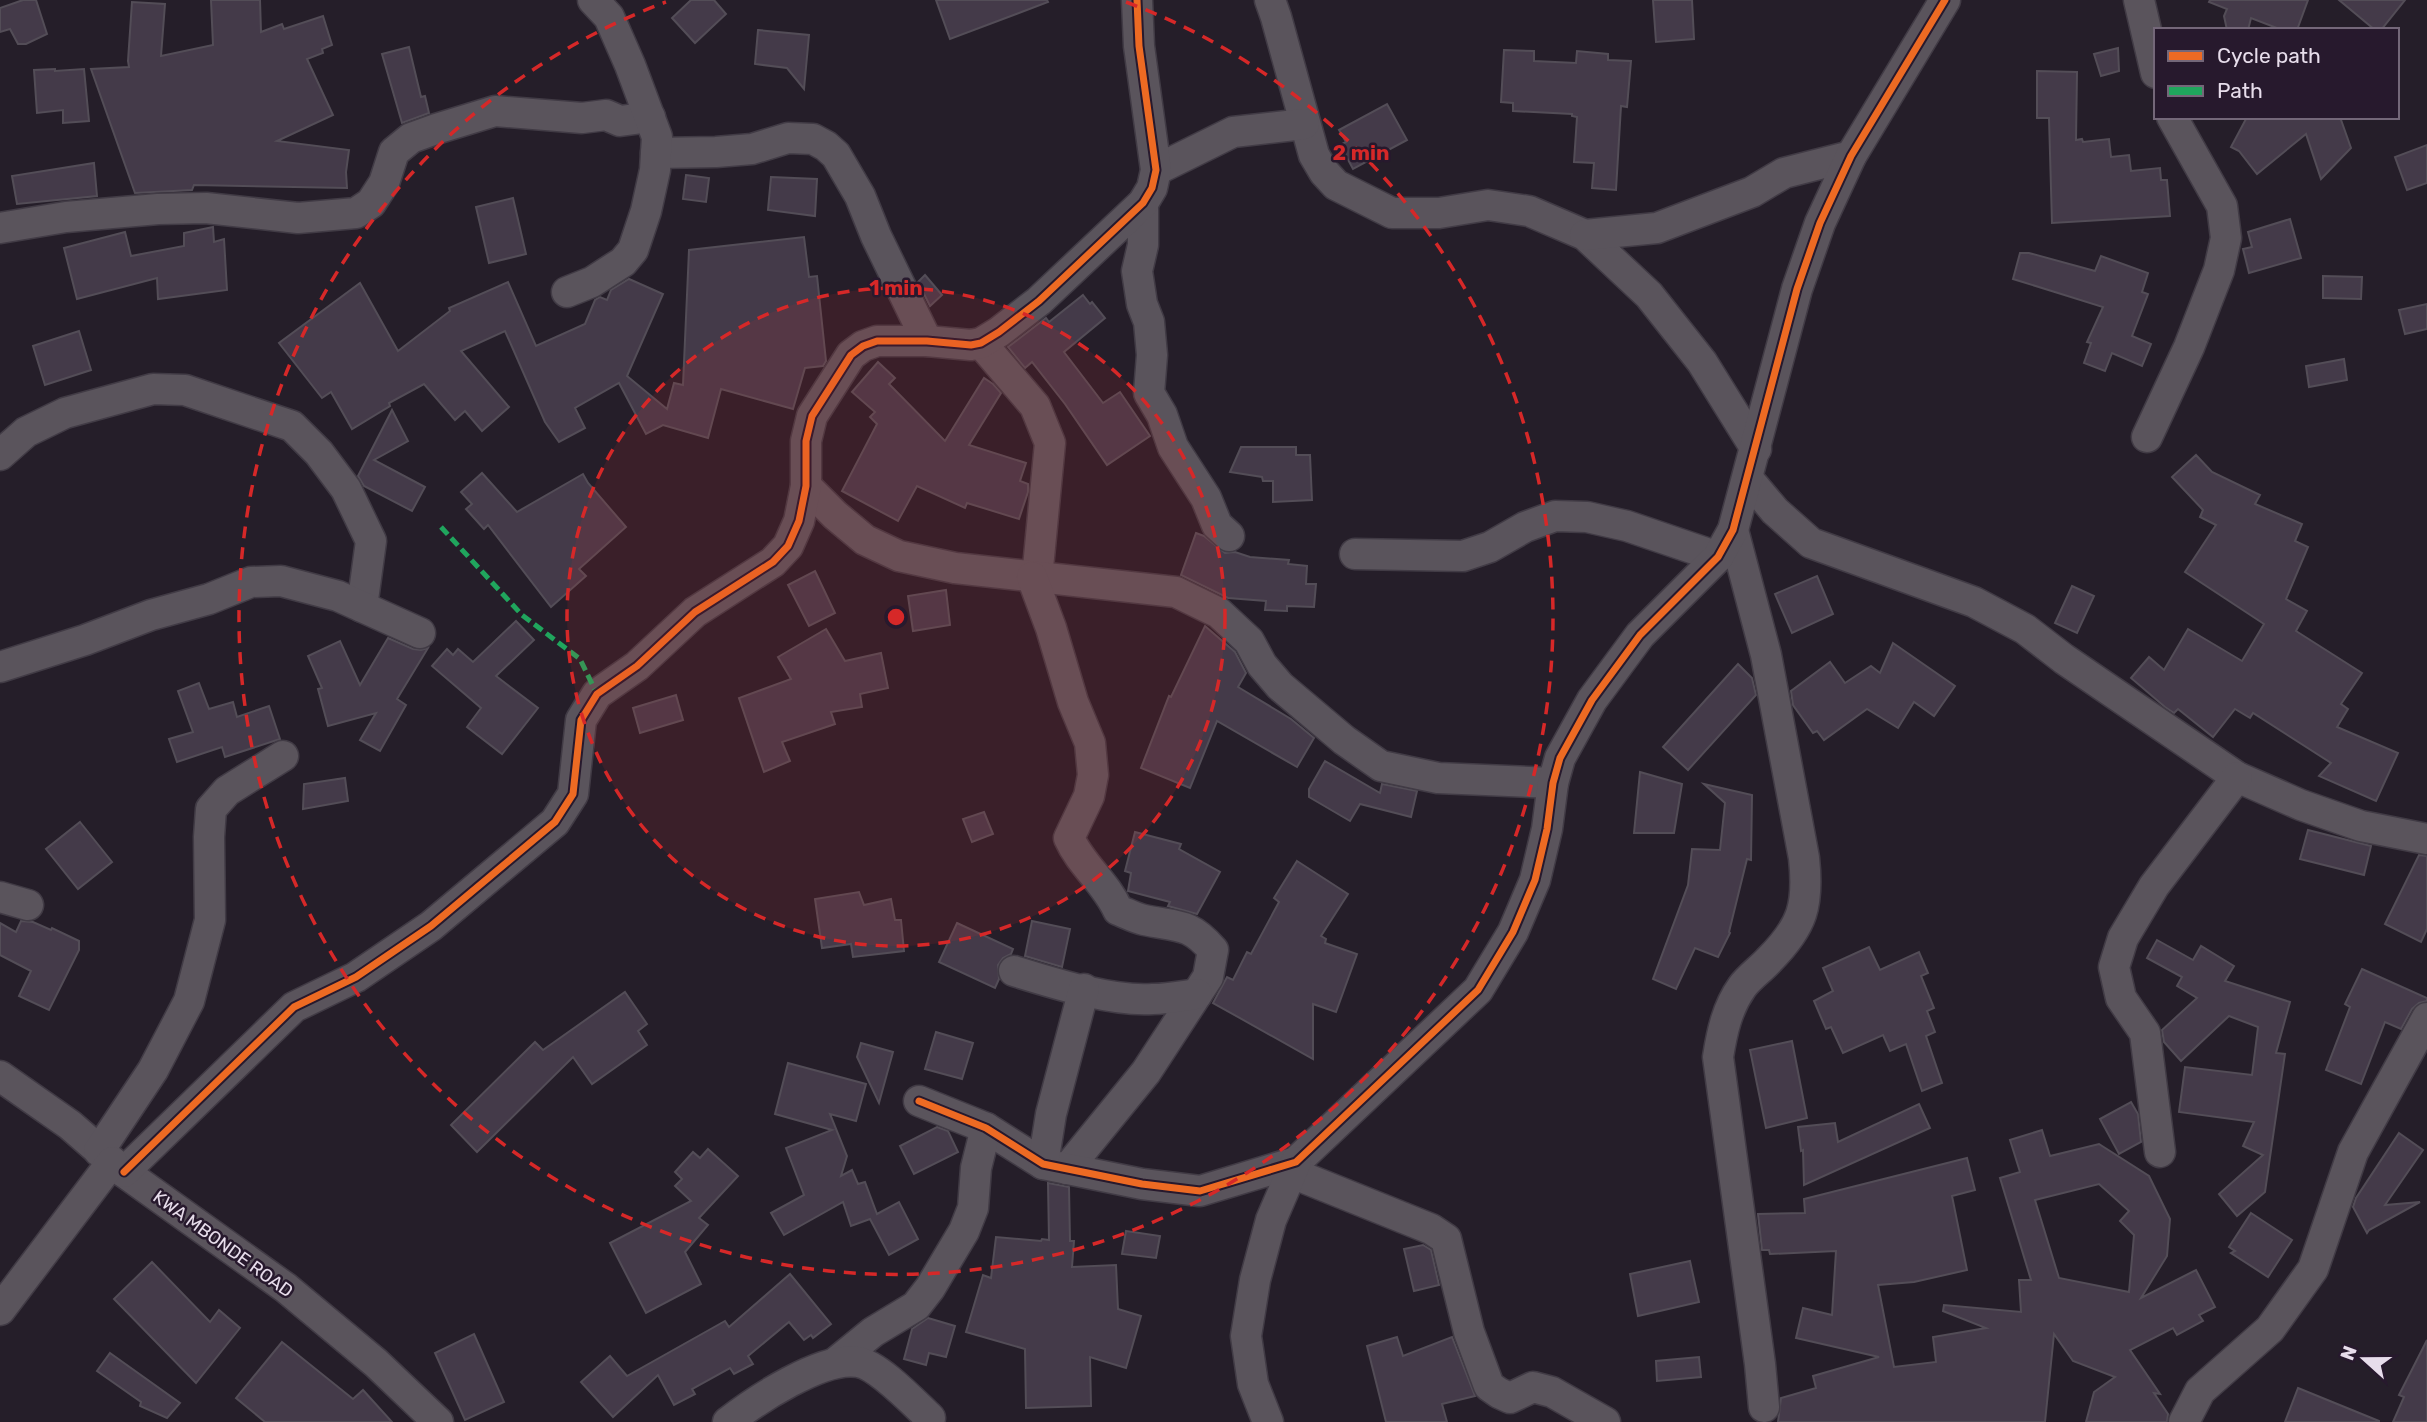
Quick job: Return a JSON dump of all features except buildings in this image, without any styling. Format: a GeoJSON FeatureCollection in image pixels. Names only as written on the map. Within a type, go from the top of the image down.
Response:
{"type":"FeatureCollection","features":[{"type":"Feature","properties":{"kind":"street"},"geometry":{"type":"LineString","coordinates":[[567,292],[592,282],[623,262],[633,250],[646,211],[656,153],[657,137],[630,65],[609,17],[593,0]]}},
{"type":"Feature","properties":{"kind":"street"},"geometry":{"type":"LineString","coordinates":[[0,1310],[112,1162],[294,1007],[356,977],[431,926],[555,821],[573,794],[581,720],[597,694],[638,666],[695,612],[773,562],[788,547],[799,521],[806,486],[806,440],[812,416],[851,355],[863,346],[877,341],[927,341],[971,345],[981,343],[1039,301],[1143,203],[1152,188],[1156,170],[1139,46],[1137,0]]}},
{"type":"Feature","properties":{"kind":"street"},"geometry":{"type":"LineString","coordinates":[[1269,0],[1314,155],[1336,185],[1392,213],[1438,213],[1488,205],[1529,211],[1585,235],[1649,295],[1702,362],[1756,449]]}},
{"type":"Feature","properties":{"kind":"street"},"geometry":{"type":"LineString","coordinates":[[1268,1422],[1253,1384],[1246,1336],[1255,1280],[1271,1220],[1294,1167],[1478,990],[1513,932],[1535,880],[1560,758],[1592,700],[1640,635],[1718,557],[1733,530],[1797,289],[1820,223],[1851,156],[1945,0]]}},
{"type":"Feature","properties":{"kind":"street"},"geometry":{"type":"LineString","coordinates":[[2139,0],[2154,64]]}},
{"type":"Feature","properties":{"kind":"street"},"geometry":{"type":"LineString","coordinates":[[0,228],[66,217],[158,209],[206,208],[298,218],[356,213],[371,203],[384,183],[394,152],[411,138],[436,129],[495,111],[582,118],[606,115],[620,121],[650,117]]}},
{"type":"Feature","properties":{"kind":"street"},"geometry":{"type":"LineString","coordinates":[[2147,437],[2189,347],[2219,271],[2226,238],[2222,205],[2173,119]]}},
{"type":"Feature","properties":{"kind":"street"},"geometry":{"type":"LineString","coordinates":[[1156,170],[1233,132],[1304,124]]}},
{"type":"Feature","properties":{"kind":"street"},"geometry":{"type":"LineString","coordinates":[[656,153],[752,149],[788,138],[813,139],[826,146],[836,155],[860,196],[876,236],[927,341]]}},
{"type":"Feature","properties":{"kind":"street"},"geometry":{"type":"LineString","coordinates":[[1585,235],[1657,228],[1740,197],[1784,173],[1851,156]]}},
{"type":"Feature","properties":{"kind":"street"},"geometry":{"type":"LineString","coordinates":[[1143,203],[1143,245],[1137,271],[1142,304],[1149,322],[1149,393],[1162,415],[1173,447],[1206,498],[1217,525],[1229,536]]}},
{"type":"Feature","properties":{"kind":"street"},"geometry":{"type":"LineString","coordinates":[[981,343],[1035,406],[1050,443],[1034,578],[1073,702],[1090,743],[1093,775],[1089,796],[1069,838],[1086,866],[1111,894],[1118,910],[1141,920],[1180,925],[1200,936],[1213,950],[1208,977],[1146,1072],[1055,1166]]}},
{"type":"Feature","properties":{"kind":"street"},"geometry":{"type":"LineString","coordinates":[[0,455],[26,432],[65,413],[153,389],[186,390],[292,426],[319,453],[346,489],[371,541],[362,607]]}},
{"type":"Feature","properties":{"kind":"street"},"geometry":{"type":"LineString","coordinates":[[1748,480],[1775,511],[1811,543],[1974,603],[2025,629],[2064,659],[2237,777],[2301,805],[2361,826],[2427,839]]}},
{"type":"Feature","properties":{"kind":"street"},"geometry":{"type":"LineString","coordinates":[[806,486],[835,515],[866,540],[899,556],[955,568],[1176,592],[1219,613],[1249,641],[1262,665],[1280,685],[1344,740],[1381,766],[1438,778],[1553,783]]}},
{"type":"Feature","properties":{"kind":"street"},"geometry":{"type":"LineString","coordinates":[[1355,554],[1464,556],[1490,547],[1525,527],[1555,516],[1587,517],[1614,523],[1718,557]]}},
{"type":"Feature","properties":{"kind":"street"},"geometry":{"type":"LineString","coordinates":[[1733,530],[1766,655],[1807,886],[1802,914],[1789,940],[1742,986],[1724,1020],[1718,1057],[1764,1407]]}},
{"type":"Feature","properties":{"kind":"street"},"geometry":{"type":"LineString","coordinates":[[0,667],[85,640],[151,615],[209,599],[251,582],[281,581],[305,586],[338,596],[420,633]]}},
{"type":"Feature","properties":{"kind":"street"},"geometry":{"type":"LineString","coordinates":[[112,1162],[153,1070],[189,1002],[210,920],[209,837],[212,809],[226,791],[283,755]]}},
{"type":"Feature","properties":{"kind":"street"},"geometry":{"type":"LineString","coordinates":[[2160,1152],[2146,1033],[2122,998],[2114,967],[2123,938],[2154,887],[2237,777]]}},
{"type":"Feature","properties":{"kind":"street"},"geometry":{"type":"LineString","coordinates":[[1014,971],[1084,989],[1151,1000],[1196,994]]}},
{"type":"Feature","properties":{"kind":"street"},"geometry":{"type":"LineString","coordinates":[[1055,1166],[1051,1114],[1084,989]]}},
{"type":"Feature","properties":{"kind":"street"},"geometry":{"type":"LineString","coordinates":[[2184,1422],[2200,1391],[2270,1329],[2312,1269],[2353,1153],[2427,1018]]}},
{"type":"Feature","properties":{"kind":"street","name":"KWA MBONDE ROAD"},"geometry":{"type":"LineString","coordinates":[[0,1076],[70,1125],[112,1162],[286,1289],[376,1363],[438,1422]]}},
{"type":"Feature","properties":{"kind":"street"},"geometry":{"type":"LineString","coordinates":[[919,1101],[986,1128],[1055,1166],[1142,1184],[1200,1191],[1294,1167],[1431,1229],[1446,1239],[1469,1332],[1489,1386],[1510,1398],[1533,1387],[1552,1392],[1605,1422]]}},
{"type":"Feature","properties":{"kind":"street"},"geometry":{"type":"LineString","coordinates":[[728,1422],[751,1404],[802,1376],[835,1363],[873,1332],[916,1306],[964,1231],[973,1208],[976,1168],[986,1128]]}},
{"type":"Feature","properties":{"kind":"street"},"geometry":{"type":"LineString","coordinates":[[835,1363],[859,1362],[888,1379],[930,1418]]}},
{"type":"Feature","properties":{"kind":"marked path"},"geometry":{"type":"LineString","coordinates":[[441,527],[522,615],[580,659],[597,694]]}},
{"type":"Feature","properties":{"kind":"cycle path"},"geometry":{"type":"LineString","coordinates":[[124,1172],[294,1007],[356,977],[431,926],[555,822],[573,794],[581,720],[597,694],[637,666],[695,612],[773,562],[788,546],[799,521],[806,486],[806,441],[812,416],[851,355],[863,346],[877,341],[927,341],[971,345],[981,343],[1039,301],[1143,203],[1152,188],[1156,170],[1139,46],[1137,0]]}},
{"type":"Feature","properties":{"kind":"cycle path"},"geometry":{"type":"LineString","coordinates":[[919,1101],[986,1128],[1043,1164],[1142,1184],[1200,1191],[1296,1162],[1478,990],[1513,932],[1535,880],[1560,758],[1592,700],[1640,635],[1718,557],[1733,530],[1797,289],[1820,223],[1851,156],[1945,0]]}}]}
